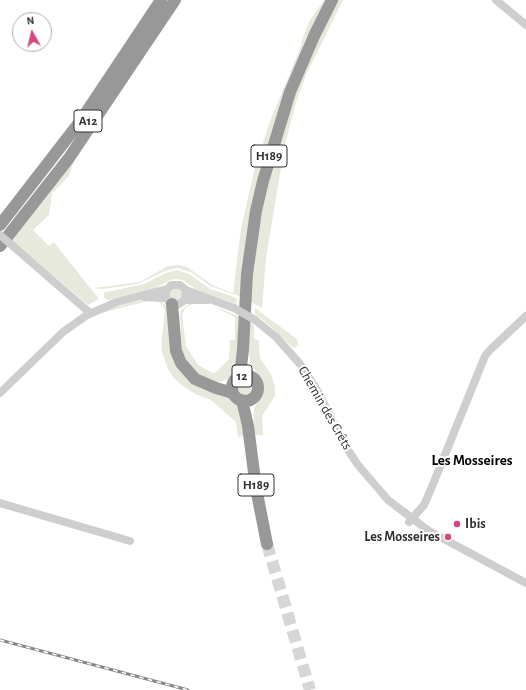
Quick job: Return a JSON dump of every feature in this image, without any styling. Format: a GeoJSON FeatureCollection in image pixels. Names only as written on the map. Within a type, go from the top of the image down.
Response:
{"type":"FeatureCollection","features":[{"type":"Feature","properties":{"kind":"highway","name":"A12"},"geometry":{"type":"LineString","coordinates":[[0,225],[79,123],[160,0]]}},
{"type":"Feature","properties":{"kind":"highway","name":"A12"},"geometry":{"type":"LineString","coordinates":[[0,236],[64,156],[128,65],[169,0]]}},
{"type":"Feature","properties":{"kind":"highway"},"geometry":{"type":"LineString","coordinates":[[0,246],[69,158],[175,0]]}},
{"type":"Feature","properties":{"kind":"highway","name":"H189"},"geometry":{"type":"LineString","coordinates":[[244,349],[247,274],[256,211],[263,180],[290,92],[314,36],[332,0]]}},
{"type":"Feature","properties":{"kind":"highway"},"geometry":{"type":"LineString","coordinates":[[175,302],[174,326],[176,351],[181,362],[195,379],[210,385],[241,388]]}},
{"type":"Feature","properties":{"kind":"highway","name":"12"},"geometry":{"type":"LineString","coordinates":[[244,349],[241,388],[248,426]]}},
{"type":"Feature","properties":{"kind":"highway","name":"H189"},"geometry":{"type":"LineString","coordinates":[[248,426],[256,488],[267,544]]}},
{"type":"Feature","properties":{"kind":"street"},"geometry":{"type":"LineString","coordinates":[[496,0],[526,25]]}},
{"type":"Feature","properties":{"kind":"street"},"geometry":{"type":"LineString","coordinates":[[0,236],[90,313]]}},
{"type":"Feature","properties":{"kind":"street","name":"Chemin des Crêts"},"geometry":{"type":"LineString","coordinates":[[0,393],[63,332],[90,313],[117,302],[167,289],[170,285],[176,284],[182,286],[186,290],[234,308],[255,320],[276,337],[300,364],[317,390],[346,447],[358,465],[388,500],[410,521],[526,582]]}},
{"type":"Feature","properties":{"kind":"street"},"geometry":{"type":"LineString","coordinates":[[167,289],[175,302],[186,290]]}},
{"type":"Feature","properties":{"kind":"street","name":"Chemin des Crêts"},"geometry":{"type":"LineString","coordinates":[[139,296],[175,302],[213,301]]}},
{"type":"Feature","properties":{"kind":"street"},"geometry":{"type":"LineString","coordinates":[[410,521],[424,504],[431,489],[485,356],[526,316]]}},
{"type":"Feature","properties":{"kind":"street"},"geometry":{"type":"LineString","coordinates":[[0,503],[130,541]]}},
{"type":"Feature","properties":{"kind":"shaded area"},"geometry":{"type":"Polygon","coordinates":[[[324,0],[328,0],[305,40],[294,72],[242,297],[210,286],[191,272],[177,268],[165,271],[138,284],[102,289],[94,288],[140,282],[168,266],[179,265],[187,267],[214,286],[233,293],[241,228],[256,164],[269,124],[310,20],[324,0]]]}},
{"type":"Feature","properties":{"kind":"shaded area"},"geometry":{"type":"Polygon","coordinates":[[[337,0],[343,0],[306,75],[296,103],[285,144],[266,258],[262,308],[249,301],[254,247],[274,156],[305,67],[337,0]]]}},
{"type":"Feature","properties":{"kind":"shaded area"},"geometry":{"type":"Polygon","coordinates":[[[74,160],[69,176],[52,193],[49,215],[33,230],[49,246],[54,242],[99,299],[88,305],[8,237],[74,160]]]}},
{"type":"Feature","properties":{"kind":"shaded area"},"geometry":{"type":"Polygon","coordinates":[[[177,270],[189,274],[210,289],[232,296],[237,299],[236,304],[197,290],[183,280],[176,279],[170,280],[152,290],[108,300],[104,298],[104,293],[144,284],[166,273],[177,270]]]}},
{"type":"Feature","properties":{"kind":"shaded area"},"geometry":{"type":"Polygon","coordinates":[[[180,288],[183,295],[179,300],[175,301],[170,297],[170,290],[180,288]]]}},
{"type":"Feature","properties":{"kind":"shaded area"},"geometry":{"type":"Polygon","coordinates":[[[145,299],[160,301],[167,306],[173,357],[235,402],[240,408],[245,436],[238,437],[236,422],[211,400],[195,394],[183,386],[174,378],[168,369],[162,352],[165,311],[159,302],[148,301],[97,314],[111,308],[145,299]]]}},
{"type":"Feature","properties":{"kind":"shaded area"},"geometry":{"type":"Polygon","coordinates":[[[190,303],[195,303],[186,307],[182,315],[186,346],[198,365],[213,373],[216,372],[229,359],[230,340],[235,340],[235,317],[210,305],[241,317],[234,375],[228,379],[220,382],[202,377],[193,370],[186,360],[182,350],[180,315],[181,310],[190,303]]]}},
{"type":"Feature","properties":{"kind":"shaded area"},"geometry":{"type":"Polygon","coordinates":[[[255,308],[297,339],[298,345],[294,348],[291,346],[255,314],[255,308]]]}},
{"type":"Feature","properties":{"kind":"shaded area"},"geometry":{"type":"Polygon","coordinates":[[[248,322],[254,325],[254,339],[259,340],[260,358],[272,376],[275,387],[275,396],[262,416],[263,435],[253,435],[254,408],[262,395],[263,386],[260,378],[252,366],[248,351],[248,322]]]}},
{"type":"Feature","properties":{"kind":"shaded area"},"geometry":{"type":"Polygon","coordinates":[[[242,381],[248,381],[252,385],[252,391],[248,395],[242,395],[238,391],[238,385],[242,381]]]}},
{"type":"Feature","properties":{"kind":"tunnel"},"geometry":{"type":"LineString","coordinates":[[267,544],[310,690]]}},
{"type":"Feature","properties":{"kind":"railway"},"geometry":{"type":"LineString","coordinates":[[0,640],[188,690]]}},
{"type":"Feature","properties":{"kind":"place","name":"Ibis"},"geometry":{"type":"Point","coordinates":[457,524]}},
{"type":"Feature","properties":{"kind":"place","name":"Les Mosseires"},"geometry":{"type":"Point","coordinates":[448,537]}},
{"type":"Feature","properties":{"kind":"district","name":"Les Mosseires"},"geometry":{"type":"Point","coordinates":[472,460]}}]}
